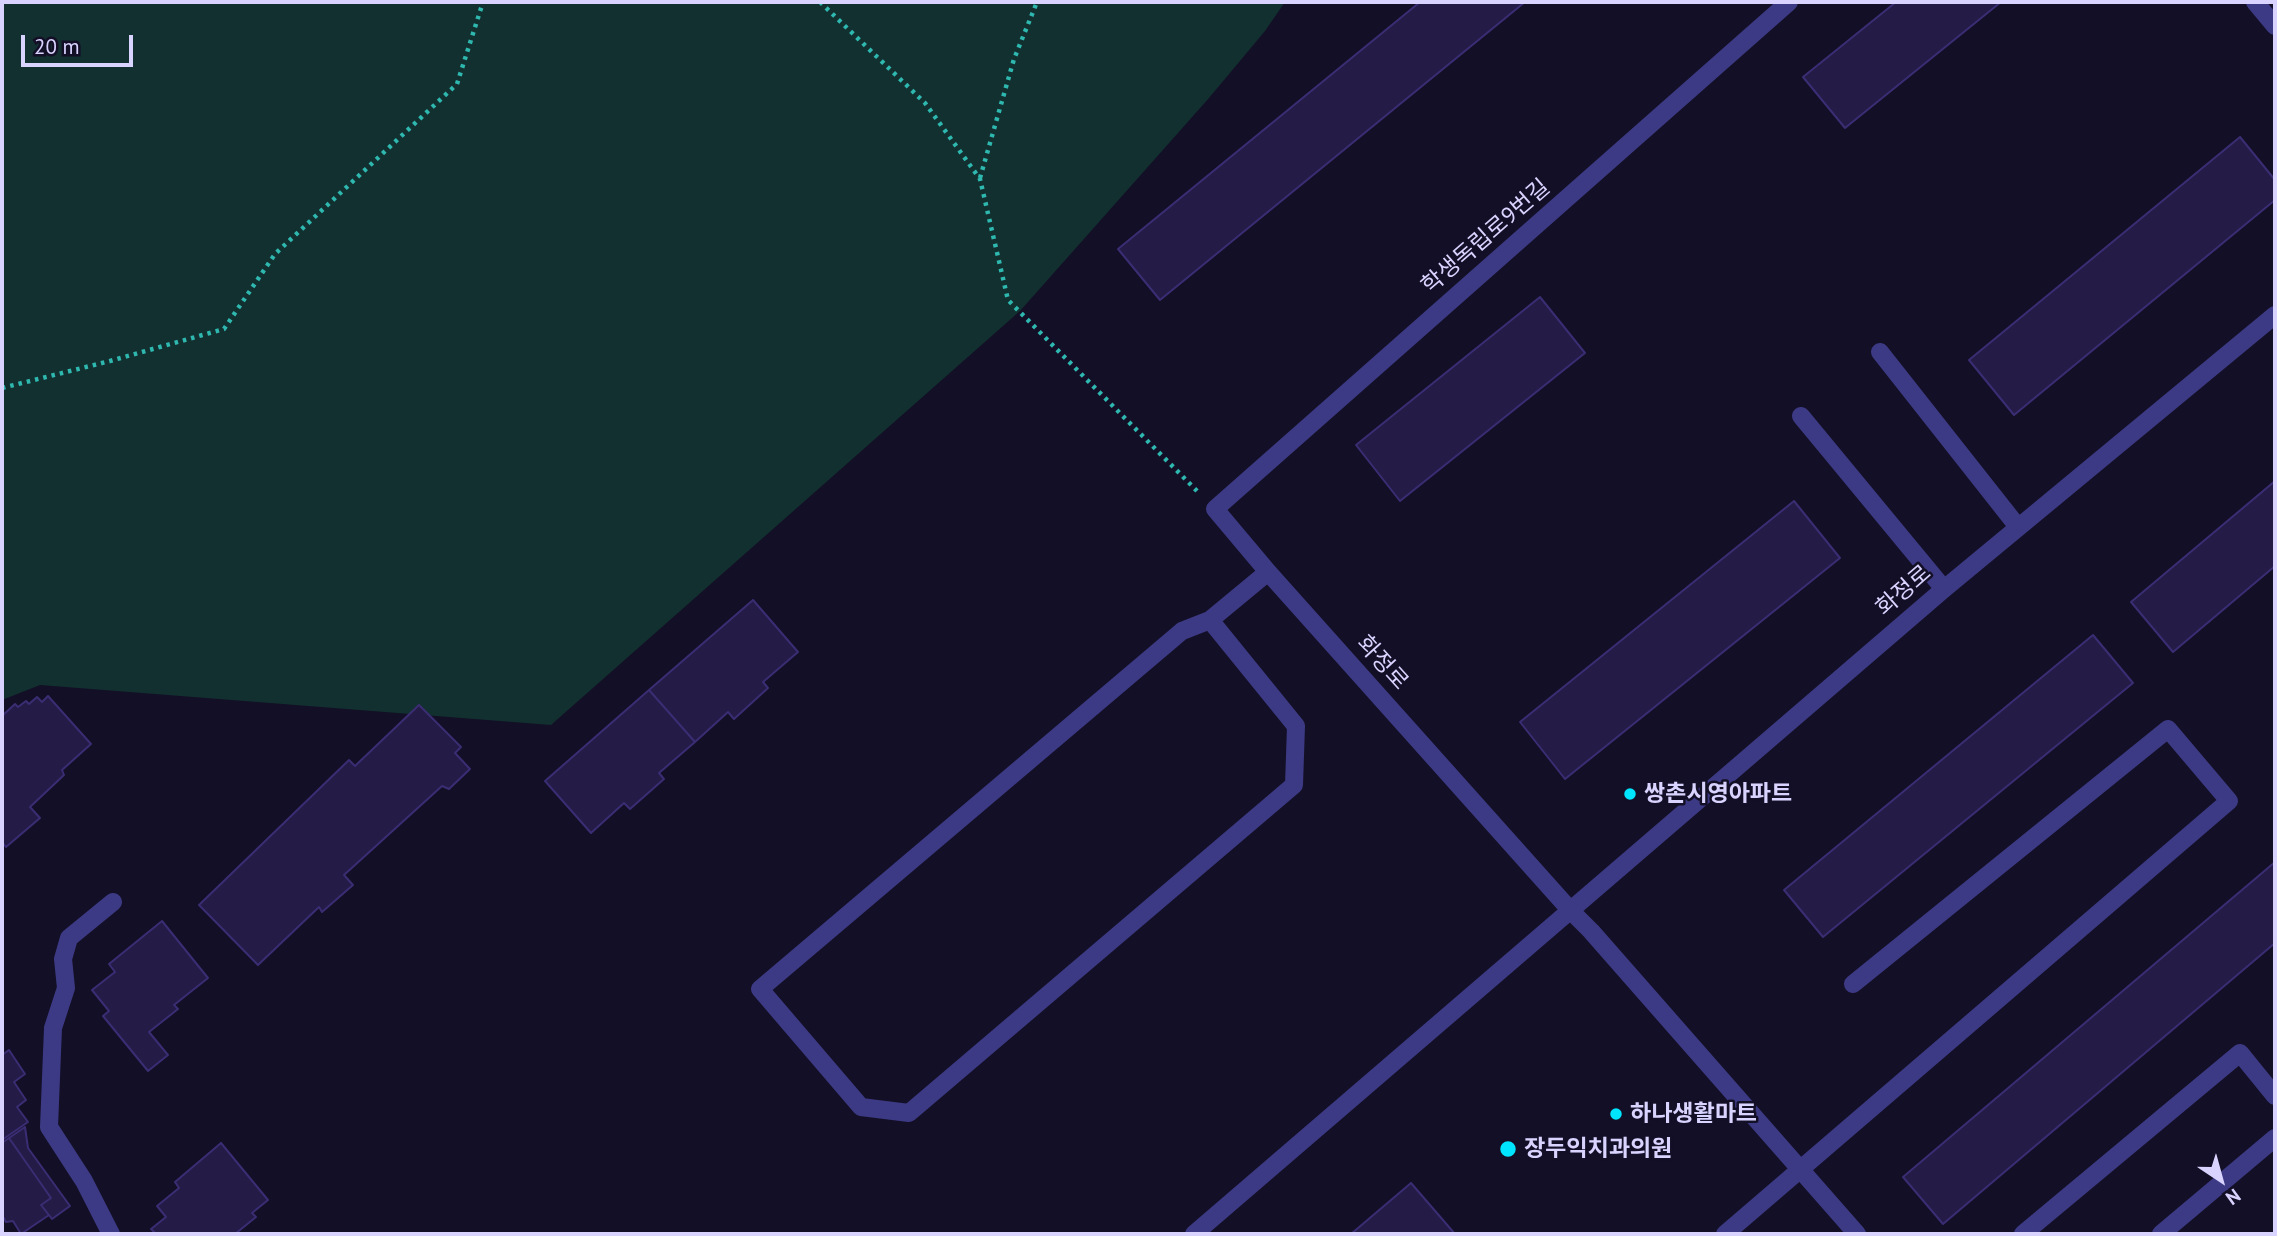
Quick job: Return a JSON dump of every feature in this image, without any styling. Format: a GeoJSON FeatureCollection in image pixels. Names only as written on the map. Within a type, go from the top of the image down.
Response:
{"type":"FeatureCollection","features":[{"type":"Feature","properties":{"kind":"street","name":"학생독립로9번길"},"geometry":{"type":"LineString","coordinates":[[1215,509],[1789,2]]}},
{"type":"Feature","properties":{"kind":"street"},"geometry":{"type":"LineString","coordinates":[[2255,2],[2275,26]]}},
{"type":"Feature","properties":{"kind":"street","name":"화정로"},"geometry":{"type":"LineString","coordinates":[[1194,1234],[1944,589],[2275,315]]}},
{"type":"Feature","properties":{"kind":"street"},"geometry":{"type":"LineString","coordinates":[[1880,352],[2018,527]]}},
{"type":"Feature","properties":{"kind":"street"},"geometry":{"type":"LineString","coordinates":[[1801,416],[1944,589]]}},
{"type":"Feature","properties":{"kind":"street","name":"화정로"},"geometry":{"type":"LineString","coordinates":[[1215,509],[1571,911]]}},
{"type":"Feature","properties":{"kind":"street"},"geometry":{"type":"LineString","coordinates":[[1210,620],[1296,726],[1294,786],[909,1113],[861,1107],[760,989],[1182,631],[1210,620],[1268,572]]}},
{"type":"Feature","properties":{"kind":"street"},"geometry":{"type":"LineString","coordinates":[[1725,1234],[2229,801],[2168,729],[1853,984]]}},
{"type":"Feature","properties":{"kind":"street"},"geometry":{"type":"LineString","coordinates":[[111,1234],[83,1181],[49,1128],[53,1028],[66,988],[63,960],[69,939],[113,902]]}},
{"type":"Feature","properties":{"kind":"street"},"geometry":{"type":"LineString","coordinates":[[1571,911],[1857,1234]]}},
{"type":"Feature","properties":{"kind":"street"},"geometry":{"type":"LineString","coordinates":[[2023,1234],[2240,1053],[2275,1096]]}},
{"type":"Feature","properties":{"kind":"street"},"geometry":{"type":"LineString","coordinates":[[2161,1234],[2275,1138]]}},
{"type":"Feature","properties":{"kind":"path"},"geometry":{"type":"LineString","coordinates":[[2,388],[224,329],[275,254],[457,83],[483,2]]}},
{"type":"Feature","properties":{"kind":"path"},"geometry":{"type":"LineString","coordinates":[[820,2],[925,103],[980,179],[1009,300],[1215,509]]}},
{"type":"Feature","properties":{"kind":"path"},"geometry":{"type":"LineString","coordinates":[[980,179],[1014,59],[1037,2]]}},
{"type":"Feature","properties":{"kind":"green space"},"geometry":{"type":"Polygon","coordinates":[[[2,2],[1285,2],[1265,31],[1209,98],[1020,311],[551,725],[40,685],[2,700],[2,2]]]}},
{"type":"Feature","properties":{"kind":"building"},"geometry":{"type":"Polygon","coordinates":[[[1420,2],[1525,2],[1160,300],[1118,249],[1420,2]]]}},
{"type":"Feature","properties":{"kind":"building"},"geometry":{"type":"Polygon","coordinates":[[[1896,2],[2001,2],[1845,128],[1803,77],[1896,2]]]}},
{"type":"Feature","properties":{"kind":"building"},"geometry":{"type":"Polygon","coordinates":[[[2240,137],[2275,180],[2275,200],[2014,415],[1969,360],[2240,137]]]}},
{"type":"Feature","properties":{"kind":"building"},"geometry":{"type":"Polygon","coordinates":[[[1540,297],[1585,353],[1400,501],[1356,445],[1540,297]]]}},
{"type":"Feature","properties":{"kind":"building"},"geometry":{"type":"Polygon","coordinates":[[[2275,481],[2275,566],[2173,652],[2131,602],[2275,481]]]}},
{"type":"Feature","properties":{"kind":"building"},"geometry":{"type":"Polygon","coordinates":[[[1794,501],[1840,558],[1565,779],[1520,722],[1794,501]]]}},
{"type":"Feature","properties":{"kind":"building"},"geometry":{"type":"Polygon","coordinates":[[[753,600],[798,652],[763,682],[768,688],[734,719],[728,712],[695,742],[649,690],[753,600]]]}},
{"type":"Feature","properties":{"kind":"building"},"geometry":{"type":"Polygon","coordinates":[[[2093,635],[2133,683],[1823,937],[1784,890],[2093,635]]]}},
{"type":"Feature","properties":{"kind":"building"},"geometry":{"type":"Polygon","coordinates":[[[649,690],[695,742],[659,773],[664,779],[630,809],[624,803],[591,833],[545,781],[649,690]]]}},
{"type":"Feature","properties":{"kind":"building"},"geometry":{"type":"Polygon","coordinates":[[[48,696],[91,744],[62,770],[64,775],[30,807],[40,818],[6,847],[2,842],[2,716],[15,704],[18,707],[26,701],[29,704],[37,697],[42,702],[48,696]]]}},
{"type":"Feature","properties":{"kind":"building"},"geometry":{"type":"Polygon","coordinates":[[[419,705],[461,747],[455,753],[470,769],[449,789],[442,786],[344,875],[353,885],[322,912],[319,907],[258,965],[199,905],[349,760],[355,766],[419,705]]]}},
{"type":"Feature","properties":{"kind":"building"},"geometry":{"type":"Polygon","coordinates":[[[2275,862],[2275,943],[1943,1224],[1903,1177],[2275,862]]]}},
{"type":"Feature","properties":{"kind":"building"},"geometry":{"type":"Polygon","coordinates":[[[162,921],[208,978],[174,1005],[178,1009],[149,1032],[168,1055],[148,1071],[103,1016],[109,1011],[92,990],[115,972],[109,964],[162,921]]]}},
{"type":"Feature","properties":{"kind":"building"},"geometry":{"type":"Polygon","coordinates":[[[9,1050],[25,1074],[14,1082],[26,1100],[17,1107],[28,1122],[2,1140],[2,1055],[9,1050]]]}},
{"type":"Feature","properties":{"kind":"building"},"geometry":{"type":"Polygon","coordinates":[[[25,1127],[28,1148],[70,1206],[52,1219],[41,1205],[51,1198],[9,1138],[25,1127]]]}},
{"type":"Feature","properties":{"kind":"building"},"geometry":{"type":"Polygon","coordinates":[[[9,1138],[51,1198],[41,1205],[49,1215],[21,1234],[13,1221],[6,1222],[2,1215],[2,1143],[9,1138]]]}},
{"type":"Feature","properties":{"kind":"building"},"geometry":{"type":"Polygon","coordinates":[[[221,1143],[268,1200],[252,1213],[256,1217],[235,1234],[156,1234],[151,1229],[166,1217],[157,1206],[179,1188],[175,1182],[221,1143]]]}},
{"type":"Feature","properties":{"kind":"building"},"geometry":{"type":"Polygon","coordinates":[[[1411,1183],[1455,1234],[1351,1234],[1411,1183]]]}},
{"type":"Feature","properties":{"kind":"place","name":"쌍촌시영아파트"},"geometry":{"type":"Point","coordinates":[1630,794]}},
{"type":"Feature","properties":{"kind":"place","name":"하나생활마트"},"geometry":{"type":"Point","coordinates":[1616,1114]}},
{"type":"Feature","properties":{"kind":"place","name":"장두익치과의원"},"geometry":{"type":"Point","coordinates":[1508,1149]}}]}
